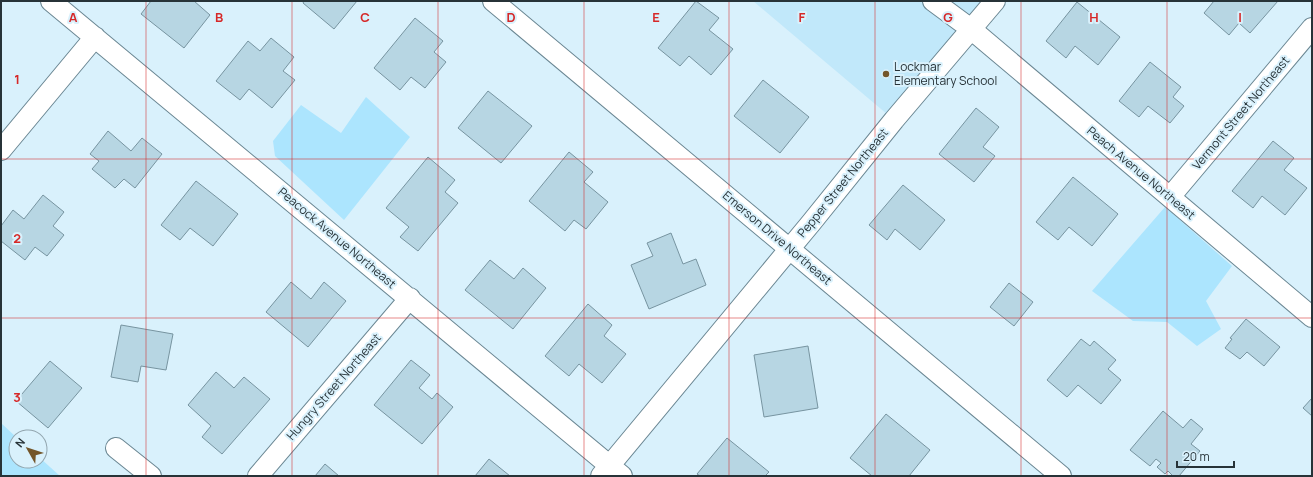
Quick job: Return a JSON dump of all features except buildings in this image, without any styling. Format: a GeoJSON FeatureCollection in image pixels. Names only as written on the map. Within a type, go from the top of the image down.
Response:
{"type":"FeatureCollection","features":[{"type":"Feature","properties":{"kind":"street","name":"Peacock Avenue Northeast"},"geometry":{"type":"LineString","coordinates":[[51,1],[410,298],[611,472]]}},
{"type":"Feature","properties":{"kind":"street","name":"Emerson Drive Northeast"},"geometry":{"type":"LineString","coordinates":[[493,1],[1061,476]]}},
{"type":"Feature","properties":{"kind":"street","name":"Peach Avenue Northeast"},"geometry":{"type":"LineString","coordinates":[[933,1],[971,29],[1312,317]]}},
{"type":"Feature","properties":{"kind":"street","name":"Pepper Street Northeast"},"geometry":{"type":"LineString","coordinates":[[611,472],[894,120],[995,1]]}},
{"type":"Feature","properties":{"kind":"street","name":"Vermont Street Northeast"},"geometry":{"type":"LineString","coordinates":[[1170,197],[1312,28]]}},
{"type":"Feature","properties":{"kind":"street"},"geometry":{"type":"LineString","coordinates":[[1,150],[95,37]]}},
{"type":"Feature","properties":{"kind":"street","name":"Hungry Street Northeast"},"geometry":{"type":"LineString","coordinates":[[258,476],[410,298]]}},
{"type":"Feature","properties":{"kind":"street"},"geometry":{"type":"LineString","coordinates":[[116,448],[151,476]]}},
{"type":"Feature","properties":{"kind":"shaded area","name":"Lockmar Elementary School"},"geometry":{"type":"Polygon","coordinates":[[[753,1],[995,1],[894,120],[753,1]]]}},
{"type":"Feature","properties":{"kind":"shaded area"},"geometry":{"type":"Polygon","coordinates":[[[366,97],[410,137],[344,220],[275,156],[273,141],[301,105],[341,133],[366,97]]]}},
{"type":"Feature","properties":{"kind":"shaded area"},"geometry":{"type":"Polygon","coordinates":[[[1165,207],[1232,266],[1206,301],[1221,329],[1197,346],[1167,322],[1133,321],[1092,291],[1165,207]]]}},
{"type":"Feature","properties":{"kind":"shaded area"},"geometry":{"type":"Polygon","coordinates":[[[1,423],[8,430],[8,469],[48,469],[48,465],[60,476],[1,476],[1,423]]]}},
{"type":"Feature","properties":{"kind":"place","name":"Lockmar Elementary School"},"geometry":{"type":"Point","coordinates":[886,74]}}]}
